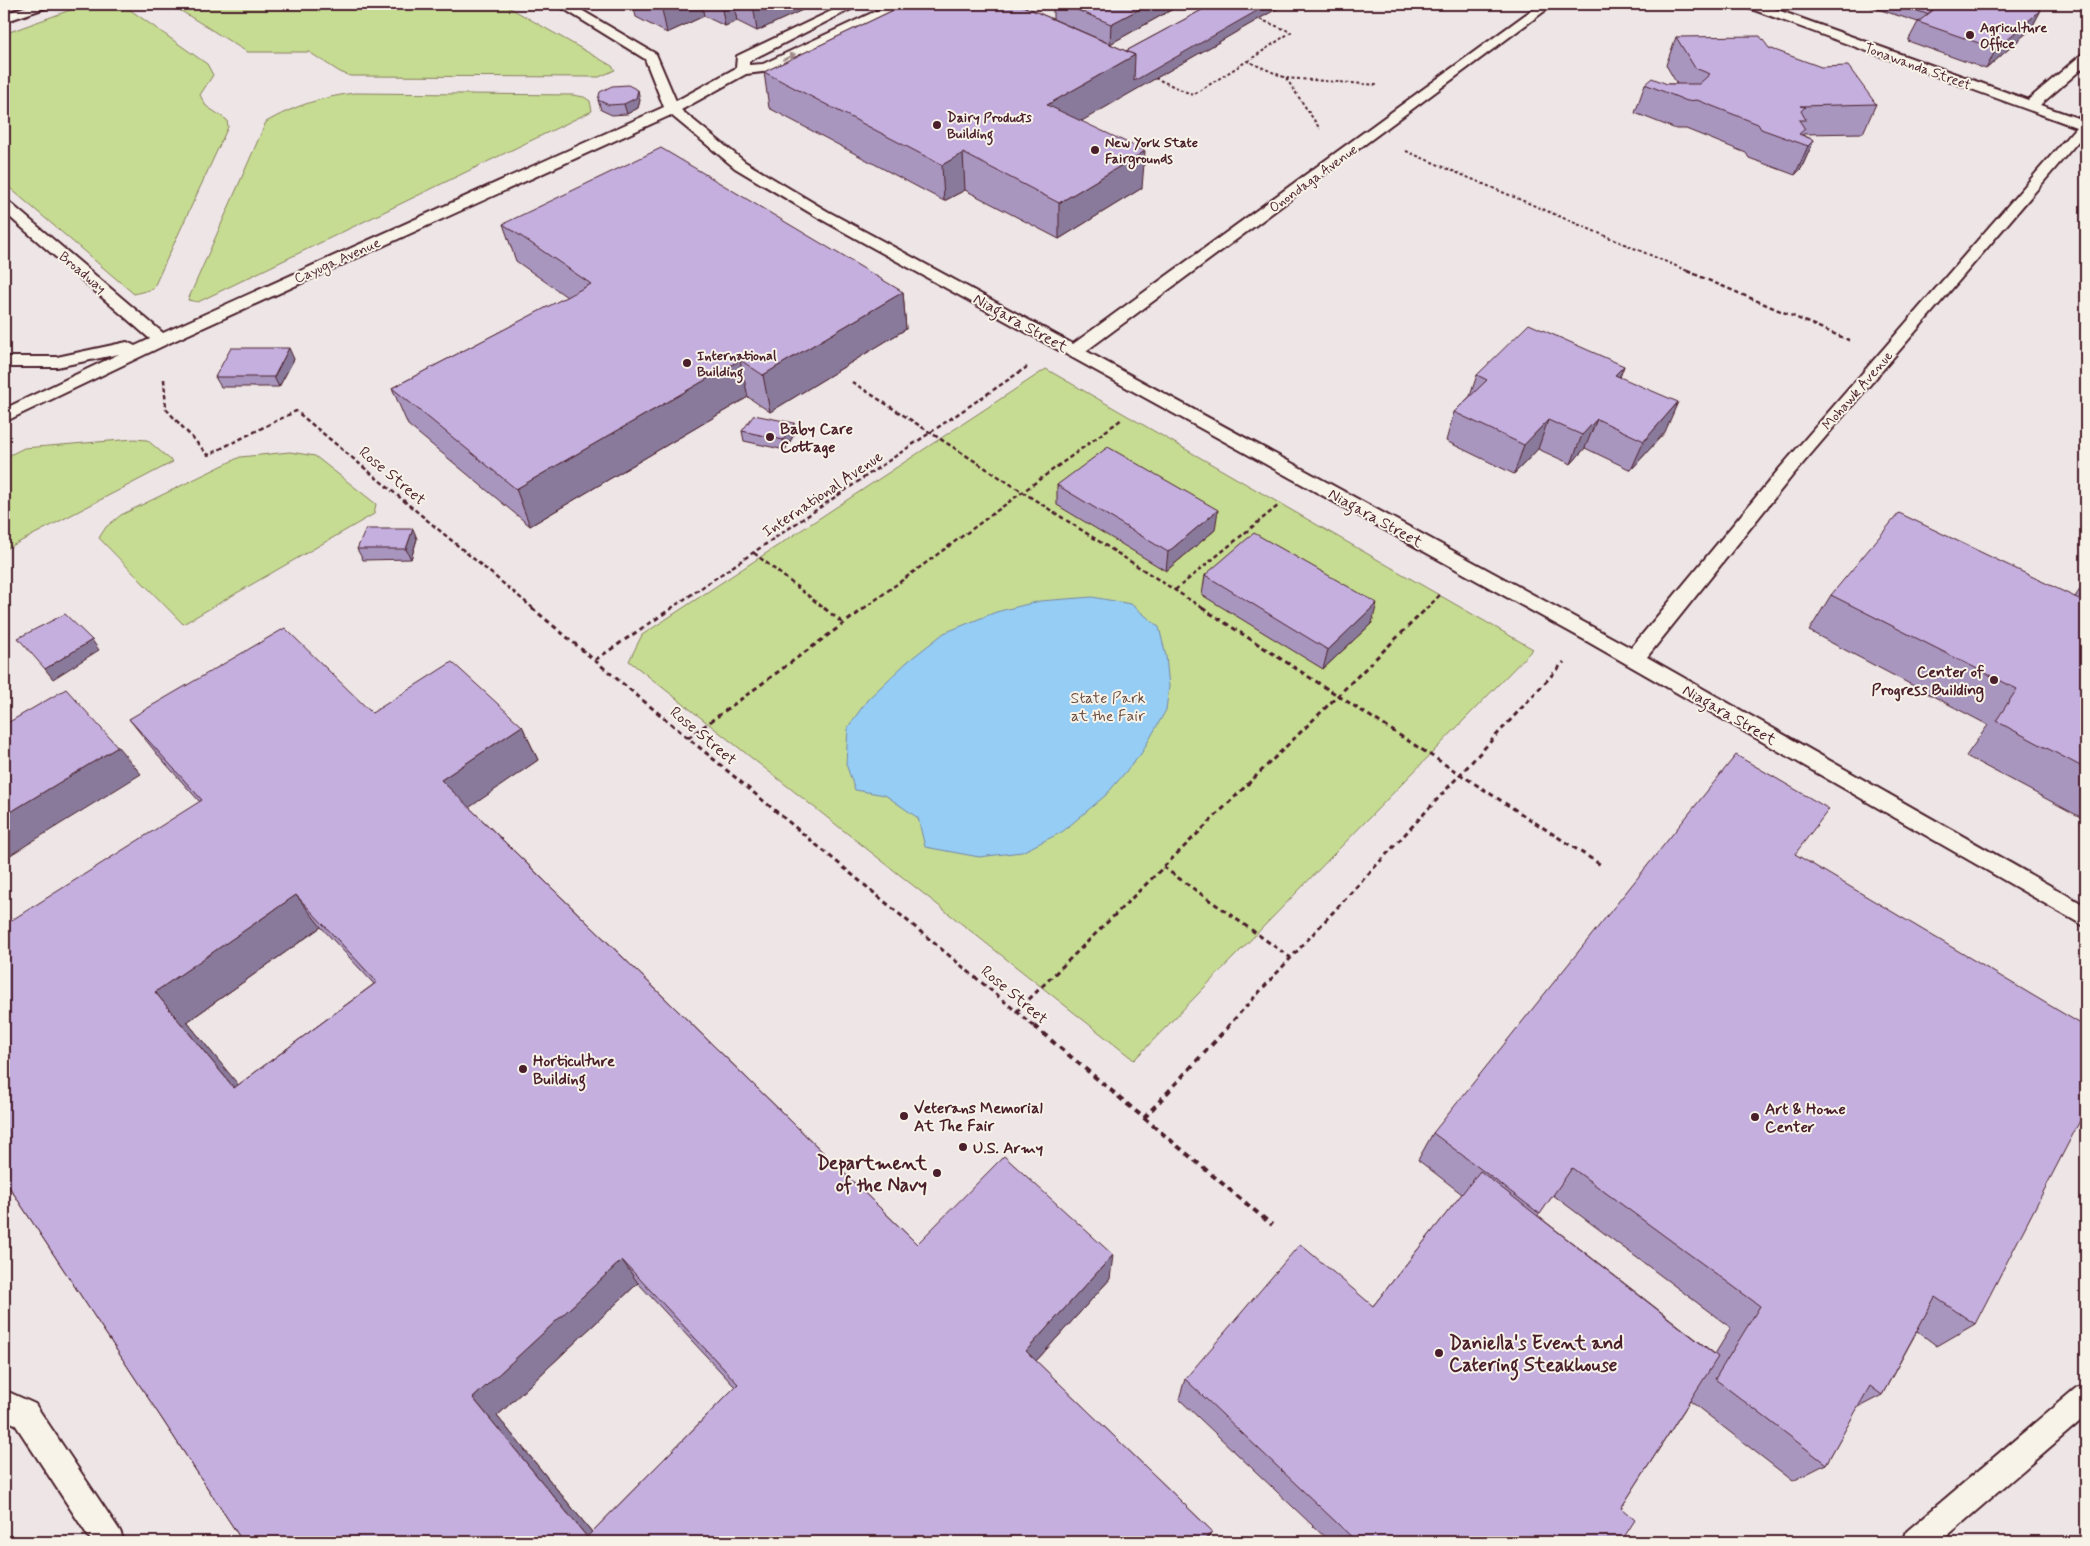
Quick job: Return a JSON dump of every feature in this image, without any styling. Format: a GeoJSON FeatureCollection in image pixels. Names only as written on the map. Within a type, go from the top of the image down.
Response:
{"type":"FeatureCollection","features":[{"type":"Feature","properties":{"kind":"lane"},"geometry":{"type":"LineString","coordinates":[[4,18],[44,4]]}},
{"type":"Feature","properties":{"kind":"lane"},"geometry":{"type":"LineString","coordinates":[[562,4],[651,57],[672,109]]}},
{"type":"Feature","properties":{"kind":"lane"},"geometry":{"type":"LineString","coordinates":[[867,20],[850,7],[742,59],[743,70],[766,68],[901,4]]}},
{"type":"Feature","properties":{"kind":"lane","name":"Onondaga Avenue"},"geometry":{"type":"LineString","coordinates":[[1069,348],[1340,159],[1548,4]]}},
{"type":"Feature","properties":{"kind":"lane","name":"Tonawanda Street"},"geometry":{"type":"LineString","coordinates":[[1750,4],[2085,126]]}},
{"type":"Feature","properties":{"kind":"lane"},"geometry":{"type":"LineString","coordinates":[[2030,106],[2084,62]]}},
{"type":"Feature","properties":{"kind":"lane","name":"Cayuga Avenue"},"geometry":{"type":"LineString","coordinates":[[4,416],[161,340],[672,109],[743,70]]}},
{"type":"Feature","properties":{"kind":"lane","name":"Niagara Street"},"geometry":{"type":"LineString","coordinates":[[672,109],[740,165],[822,214],[1590,634],[2086,917]]}},
{"type":"Feature","properties":{"kind":"lane","name":"Mohawk Avenue"},"geometry":{"type":"LineString","coordinates":[[1634,659],[1786,472],[2085,126]]}},
{"type":"Feature","properties":{"kind":"lane","name":"Broadway"},"geometry":{"type":"LineString","coordinates":[[4,205],[161,340]]}},
{"type":"Feature","properties":{"kind":"lane"},"geometry":{"type":"LineString","coordinates":[[4,362],[57,362],[161,340]]}},
{"type":"Feature","properties":{"kind":"lane"},"geometry":{"type":"LineString","coordinates":[[1918,1542],[2086,1398]]}},
{"type":"Feature","properties":{"kind":"lane"},"geometry":{"type":"LineString","coordinates":[[4,1404],[25,1414],[109,1542]]}},
{"type":"Feature","properties":{"kind":"path"},"geometry":{"type":"LineString","coordinates":[[1155,78],[1193,95],[1291,32],[1259,18]]}},
{"type":"Feature","properties":{"kind":"path"},"geometry":{"type":"LineString","coordinates":[[1247,61],[1286,78],[1434,89]]}},
{"type":"Feature","properties":{"kind":"path"},"geometry":{"type":"LineString","coordinates":[[1286,78],[1340,159]]}},
{"type":"Feature","properties":{"kind":"path"},"geometry":{"type":"LineString","coordinates":[[1371,136],[1887,356]]}},
{"type":"Feature","properties":{"kind":"path","name":"Rose Street"},"geometry":{"type":"LineString","coordinates":[[161,340],[166,409],[208,455],[296,411],[1272,1225]]}},
{"type":"Feature","properties":{"kind":"path","name":"International Avenue"},"geometry":{"type":"LineString","coordinates":[[595,660],[931,432],[1069,348]]}},
{"type":"Feature","properties":{"kind":"path"},"geometry":{"type":"LineString","coordinates":[[852,382],[1601,865]]}},
{"type":"Feature","properties":{"kind":"path"},"geometry":{"type":"LineString","coordinates":[[688,738],[1155,395]]}},
{"type":"Feature","properties":{"kind":"path"},"geometry":{"type":"LineString","coordinates":[[1175,590],[1309,480]]}},
{"type":"Feature","properties":{"kind":"path"},"geometry":{"type":"LineString","coordinates":[[754,553],[844,624]]}},
{"type":"Feature","properties":{"kind":"path"},"geometry":{"type":"LineString","coordinates":[[1016,1012],[1468,567]]}},
{"type":"Feature","properties":{"kind":"path"},"geometry":{"type":"LineString","coordinates":[[1144,1118],[1590,634]]}},
{"type":"Feature","properties":{"kind":"path"},"geometry":{"type":"LineString","coordinates":[[1163,867],[1291,958]]}},
{"type":"Feature","properties":{"kind":"green space"},"geometry":{"type":"Polygon","coordinates":[[[112,4],[126,7],[207,64],[213,75],[200,95],[206,106],[227,120],[228,127],[153,289],[134,294],[4,183],[4,34],[84,5],[112,4]]]}},
{"type":"Feature","properties":{"kind":"green space"},"geometry":{"type":"Polygon","coordinates":[[[170,4],[503,4],[612,66],[615,70],[599,77],[350,76],[340,72],[309,52],[247,52],[170,4]]]}},
{"type":"Feature","properties":{"kind":"green space"},"geometry":{"type":"Polygon","coordinates":[[[354,93],[573,95],[584,97],[590,101],[592,111],[198,302],[188,300],[266,122],[308,103],[354,93]]]}},
{"type":"Feature","properties":{"kind":"green space","name":"State Park at the Fair"},"geometry":{"type":"Polygon","coordinates":[[[1046,369],[1533,649],[1134,1060],[629,661],[642,635],[1046,369]]]}},
{"type":"Feature","properties":{"kind":"green space"},"geometry":{"type":"Polygon","coordinates":[[[134,439],[147,440],[173,462],[4,550],[4,458],[24,448],[134,439]]]}},
{"type":"Feature","properties":{"kind":"green space"},"geometry":{"type":"Polygon","coordinates":[[[290,452],[315,456],[376,504],[374,514],[183,624],[99,538],[106,527],[121,515],[240,457],[290,452]]]}},
{"type":"Feature","properties":{"kind":"water"},"geometry":{"type":"Polygon","coordinates":[[[1092,597],[1131,604],[1159,627],[1166,656],[1169,687],[1166,710],[1141,754],[1106,795],[1062,832],[1022,852],[979,857],[925,847],[918,818],[885,795],[855,790],[846,764],[848,727],[868,699],[907,662],[944,633],[996,612],[1040,601],[1092,597]]]}},
{"type":"Feature","properties":{"kind":"building","name":"Dairy Products Building"},"geometry":{"type":"Polygon","coordinates":[[[906,4],[1018,4],[1135,55],[1047,105],[1145,151],[1059,203],[963,153],[942,165],[764,72],[906,4]]]}},
{"type":"Feature","properties":{"kind":"building"},"geometry":{"type":"Polygon","coordinates":[[[1063,4],[1149,4],[1111,24],[1063,4]]]}},
{"type":"Feature","properties":{"kind":"building"},"geometry":{"type":"Polygon","coordinates":[[[1213,4],[1269,4],[1134,81],[1135,55],[1126,51],[1213,4]]]}},
{"type":"Feature","properties":{"kind":"building"},"geometry":{"type":"Polygon","coordinates":[[[1896,4],[1940,4],[1927,14],[1896,4]]]}},
{"type":"Feature","properties":{"kind":"building"},"geometry":{"type":"Polygon","coordinates":[[[1941,4],[2022,4],[2041,10],[1996,49],[1918,22],[1941,4]]]}},
{"type":"Feature","properties":{"kind":"building"},"geometry":{"type":"Polygon","coordinates":[[[1760,36],[1769,48],[1821,67],[1848,66],[1876,104],[1800,106],[1805,107],[1801,111],[1806,120],[1799,120],[1805,129],[1799,134],[1814,140],[1808,146],[1761,129],[1758,124],[1697,100],[1687,101],[1645,84],[1652,78],[1667,84],[1699,84],[1710,74],[1695,68],[1676,37],[1760,36]]]}},
{"type":"Feature","properties":{"kind":"building"},"geometry":{"type":"Polygon","coordinates":[[[628,85],[638,90],[636,98],[624,104],[609,105],[598,100],[600,92],[612,86],[628,85]]]}},
{"type":"Feature","properties":{"kind":"building","name":"International Building"},"geometry":{"type":"Polygon","coordinates":[[[661,148],[903,292],[763,375],[740,360],[516,489],[392,388],[591,284],[503,224],[661,148]]]}},
{"type":"Feature","properties":{"kind":"building"},"geometry":{"type":"Polygon","coordinates":[[[1529,324],[1624,366],[1615,375],[1678,402],[1644,441],[1597,419],[1582,435],[1548,420],[1524,445],[1454,412],[1487,380],[1477,375],[1529,324]]]}},
{"type":"Feature","properties":{"kind":"building"},"geometry":{"type":"Polygon","coordinates":[[[231,348],[289,348],[274,377],[215,377],[231,348]]]}},
{"type":"Feature","properties":{"kind":"building"},"geometry":{"type":"Polygon","coordinates":[[[754,415],[794,423],[783,440],[742,431],[754,415]]]}},
{"type":"Feature","properties":{"kind":"building"},"geometry":{"type":"Polygon","coordinates":[[[1108,447],[1218,510],[1168,552],[1057,485],[1108,447]]]}},
{"type":"Feature","properties":{"kind":"building"},"geometry":{"type":"Polygon","coordinates":[[[1899,513],[2079,599],[2086,588],[2086,769],[1996,721],[2017,689],[1831,595],[1899,513]]]}},
{"type":"Feature","properties":{"kind":"building"},"geometry":{"type":"Polygon","coordinates":[[[366,529],[413,529],[406,549],[357,549],[366,529]]]}},
{"type":"Feature","properties":{"kind":"building"},"geometry":{"type":"Polygon","coordinates":[[[1254,533],[1377,603],[1328,650],[1205,575],[1254,533]]]}},
{"type":"Feature","properties":{"kind":"building"},"geometry":{"type":"Polygon","coordinates":[[[65,614],[92,640],[45,669],[18,638],[65,614]]]}},
{"type":"Feature","properties":{"kind":"building","name":"Horticulture Building"},"geometry":{"type":"Polygon","coordinates":[[[285,628],[372,713],[452,662],[522,726],[441,780],[917,1244],[1004,1156],[1113,1255],[1026,1351],[1212,1531],[1203,1542],[243,1542],[4,1179],[4,925],[202,800],[129,719],[285,628]],[[296,895],[155,992],[234,1088],[377,982],[296,895]],[[622,1260],[473,1398],[587,1537],[738,1384],[622,1260]]]}},
{"type":"Feature","properties":{"kind":"building"},"geometry":{"type":"Polygon","coordinates":[[[66,689],[118,747],[4,816],[4,725],[66,689]]]}},
{"type":"Feature","properties":{"kind":"building","name":"Art & Home Center"},"geometry":{"type":"Polygon","coordinates":[[[1736,755],[1829,809],[1795,854],[2086,1027],[2086,1109],[1975,1324],[1935,1297],[1882,1395],[1870,1386],[1826,1464],[1715,1379],[1760,1306],[1572,1168],[1540,1214],[1433,1133],[1736,755]]]}},
{"type":"Feature","properties":{"kind":"building","name":"Daniella's Event and Catering Steakhouse"},"geometry":{"type":"Polygon","coordinates":[[[1480,1171],[1718,1357],[1621,1508],[1635,1520],[1621,1542],[1357,1542],[1185,1379],[1300,1244],[1373,1306],[1480,1171]]]}},
{"type":"Feature","properties":{"kind":"place","name":"Agriculture Office"},"geometry":{"type":"Point","coordinates":[1970,35]}},
{"type":"Feature","properties":{"kind":"place","name":"Dairy Products Building"},"geometry":{"type":"Point","coordinates":[937,125]}},
{"type":"Feature","properties":{"kind":"place","name":"New York State Fairgrounds"},"geometry":{"type":"Point","coordinates":[1095,150]}},
{"type":"Feature","properties":{"kind":"place","name":"International Building"},"geometry":{"type":"Point","coordinates":[687,363]}},
{"type":"Feature","properties":{"kind":"place","name":"Baby Care Cottage"},"geometry":{"type":"Point","coordinates":[770,437]}},
{"type":"Feature","properties":{"kind":"place","name":"Center of Progress Building"},"geometry":{"type":"Point","coordinates":[1994,680]}},
{"type":"Feature","properties":{"kind":"place","name":"Horticulture Building"},"geometry":{"type":"Point","coordinates":[523,1069]}},
{"type":"Feature","properties":{"kind":"place","name":"Veterans Memorial At The Fair"},"geometry":{"type":"Point","coordinates":[904,1116]}},
{"type":"Feature","properties":{"kind":"place","name":"Art & Home Center"},"geometry":{"type":"Point","coordinates":[1755,1117]}},
{"type":"Feature","properties":{"kind":"place","name":"U.S. Army"},"geometry":{"type":"Point","coordinates":[963,1147]}},
{"type":"Feature","properties":{"kind":"place","name":"Department of the Navy"},"geometry":{"type":"Point","coordinates":[937,1173]}},
{"type":"Feature","properties":{"kind":"place","name":"Daniella's Event and Catering Steakhouse"},"geometry":{"type":"Point","coordinates":[1439,1353]}}]}
